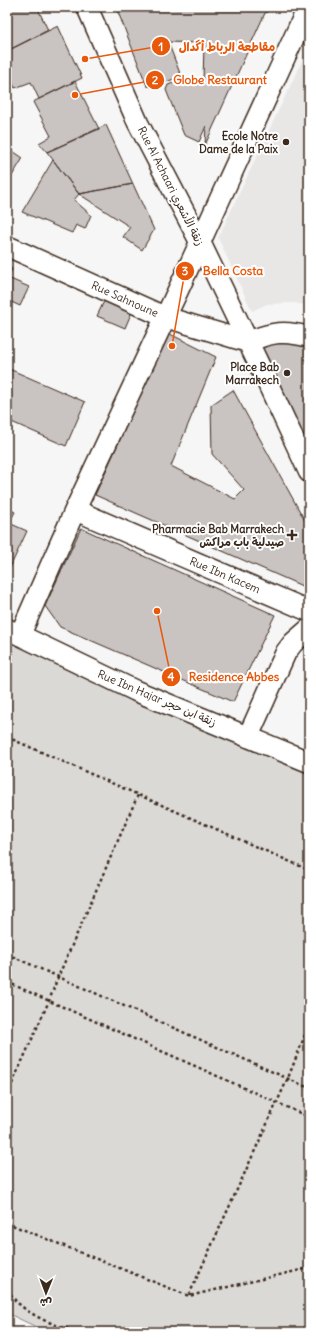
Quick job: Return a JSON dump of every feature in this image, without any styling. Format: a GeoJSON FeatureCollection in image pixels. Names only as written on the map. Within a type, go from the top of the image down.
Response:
{"type":"FeatureCollection","features":[{"type":"Feature","properties":{"kind":"street","name":"Rue Al Achaari زنقة الأشعري"},"geometry":{"type":"LineString","coordinates":[[87,7],[138,123],[200,242],[309,472]]}},
{"type":"Feature","properties":{"kind":"street"},"geometry":{"type":"LineString","coordinates":[[13,632],[75,510],[308,7]]}},
{"type":"Feature","properties":{"kind":"street","name":"Rue Sahnoune"},"geometry":{"type":"LineString","coordinates":[[7,246],[165,317],[248,342]]}},
{"type":"Feature","properties":{"kind":"street"},"geometry":{"type":"LineString","coordinates":[[248,342],[264,335],[279,332],[309,337]]}},
{"type":"Feature","properties":{"kind":"street","name":"Rue Ibn Kacem"},"geometry":{"type":"LineString","coordinates":[[75,510],[309,611]]}},
{"type":"Feature","properties":{"kind":"street"},"geometry":{"type":"LineString","coordinates":[[248,737],[286,652],[293,643],[309,629]]}},
{"type":"Feature","properties":{"kind":"street","name":"Rue Ibn Hajar زنقة ابن حجر"},"geometry":{"type":"LineString","coordinates":[[13,632],[136,691],[309,762]]}},
{"type":"Feature","properties":{"kind":"path"},"geometry":{"type":"LineString","coordinates":[[7,737],[309,870]]}},
{"type":"Feature","properties":{"kind":"path"},"geometry":{"type":"LineString","coordinates":[[7,1096],[138,795]]}},
{"type":"Feature","properties":{"kind":"path"},"geometry":{"type":"LineString","coordinates":[[7,954],[309,1088]]}},
{"type":"Feature","properties":{"kind":"path"},"geometry":{"type":"LineString","coordinates":[[7,982],[309,1117]]}},
{"type":"Feature","properties":{"kind":"path"},"geometry":{"type":"LineString","coordinates":[[189,1296],[288,1078],[309,1025]]}},
{"type":"Feature","properties":{"kind":"path"},"geometry":{"type":"LineString","coordinates":[[7,1223],[189,1296],[309,1268]]}},
{"type":"Feature","properties":{"kind":"path"},"geometry":{"type":"LineString","coordinates":[[7,1289],[18,1304],[56,1326],[79,1332]]}},
{"type":"Feature","properties":{"kind":"shaded area","name":"Ecole Notre Dame de la Paix"},"geometry":{"type":"Polygon","coordinates":[[[309,46],[309,306],[294,303],[267,304],[252,311],[218,238],[309,46]]]}},
{"type":"Feature","properties":{"kind":"shaded area"},"geometry":{"type":"Polygon","coordinates":[[[7,637],[258,753],[309,774],[309,1332],[47,1332],[7,1313],[7,637]]]}},
{"type":"Feature","properties":{"kind":"building"},"geometry":{"type":"Polygon","coordinates":[[[7,7],[37,7],[48,30],[7,51],[7,7]]]}},
{"type":"Feature","properties":{"kind":"building"},"geometry":{"type":"Polygon","coordinates":[[[125,7],[269,7],[205,145],[206,126],[199,142],[184,135],[166,90],[168,85],[184,79],[203,80],[204,45],[199,43],[168,42],[181,76],[154,87],[147,86],[118,12],[126,10],[125,7]]]}},
{"type":"Feature","properties":{"kind":"building"},"geometry":{"type":"Polygon","coordinates":[[[58,26],[82,78],[39,99],[31,82],[15,88],[7,72],[7,51],[58,26]]]}},
{"type":"Feature","properties":{"kind":"building"},"geometry":{"type":"Polygon","coordinates":[[[75,81],[99,129],[47,152],[39,143],[51,136],[33,102],[75,81]]]}},
{"type":"Feature","properties":{"kind":"building"},"geometry":{"type":"Polygon","coordinates":[[[106,125],[133,184],[79,194],[47,152],[106,125]]]}},
{"type":"Feature","properties":{"kind":"building"},"geometry":{"type":"Polygon","coordinates":[[[7,147],[23,158],[7,184],[7,147]]]}},
{"type":"Feature","properties":{"kind":"building"},"geometry":{"type":"Polygon","coordinates":[[[53,160],[79,194],[74,200],[91,215],[85,229],[76,225],[72,233],[22,212],[53,160]]]}},
{"type":"Feature","properties":{"kind":"building"},"geometry":{"type":"Polygon","coordinates":[[[133,184],[154,230],[142,250],[123,237],[130,227],[79,194],[133,184]]]}},
{"type":"Feature","properties":{"kind":"building"},"geometry":{"type":"Polygon","coordinates":[[[7,267],[12,269],[8,278],[29,287],[20,306],[7,300],[7,267]]]}},
{"type":"Feature","properties":{"kind":"building"},"geometry":{"type":"Polygon","coordinates":[[[106,297],[133,309],[125,328],[97,316],[106,297]]]}},
{"type":"Feature","properties":{"kind":"building"},"geometry":{"type":"Polygon","coordinates":[[[168,333],[216,357],[171,466],[235,499],[244,490],[212,454],[211,405],[233,390],[309,528],[309,589],[95,495],[168,333]]]}},
{"type":"Feature","properties":{"kind":"building","name":"Place Bab Marrakech"},"geometry":{"type":"Polygon","coordinates":[[[274,334],[309,344],[309,446],[306,448],[251,346],[274,334]]]}},
{"type":"Feature","properties":{"kind":"building"},"geometry":{"type":"Polygon","coordinates":[[[7,368],[85,402],[66,446],[7,420],[7,368]]]}},
{"type":"Feature","properties":{"kind":"building"},"geometry":{"type":"Polygon","coordinates":[[[7,508],[15,512],[9,523],[27,531],[7,574],[7,508]]]}},
{"type":"Feature","properties":{"kind":"building"},"geometry":{"type":"Polygon","coordinates":[[[81,528],[275,615],[233,702],[60,627],[45,606],[81,528]]]}},
{"type":"Feature","properties":{"kind":"place","name":"مقاطعة الرباط أگدال"},"geometry":{"type":"Point","coordinates":[85,59]}},
{"type":"Feature","properties":{"kind":"place","name":"Globe Restaurant"},"geometry":{"type":"Point","coordinates":[75,95]}},
{"type":"Feature","properties":{"kind":"place","name":"Ecole Notre Dame de la Paix"},"geometry":{"type":"Point","coordinates":[286,142]}},
{"type":"Feature","properties":{"kind":"place","name":"Bella Costa"},"geometry":{"type":"Point","coordinates":[172,346]}},
{"type":"Feature","properties":{"kind":"place","name":"Place Bab Marrakech"},"geometry":{"type":"Point","coordinates":[287,373]}},
{"type":"Feature","properties":{"kind":"place","name":"Pharmacie Bab Marrakech صيدلية باب مراكش"},"geometry":{"type":"Point","coordinates":[292,535]}},
{"type":"Feature","properties":{"kind":"place","name":"Residence Abbes"},"geometry":{"type":"Point","coordinates":[157,611]}}]}
